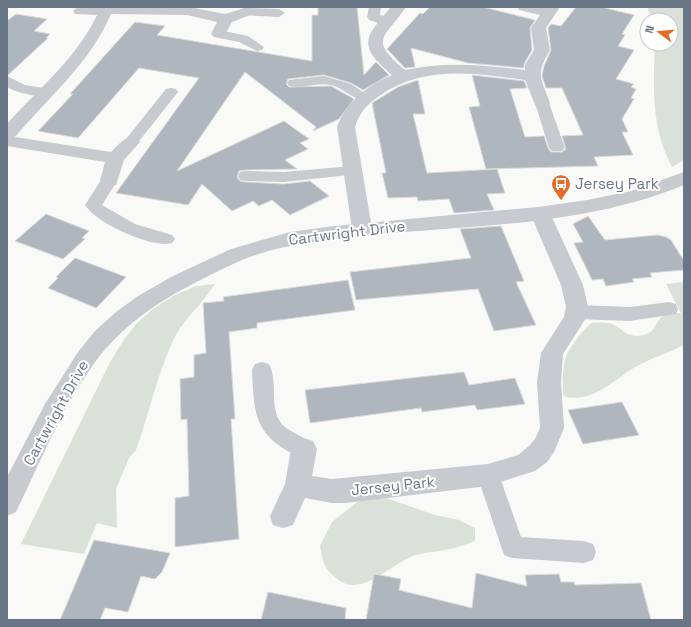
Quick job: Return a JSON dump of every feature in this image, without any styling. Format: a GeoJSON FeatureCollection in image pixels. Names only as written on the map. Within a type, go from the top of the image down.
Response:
{"type":"FeatureCollection","features":[{"type":"Feature","properties":{"kind":"street"},"geometry":{"type":"LineString","coordinates":[[399,7],[375,37],[374,47],[379,57],[401,75]]}},
{"type":"Feature","properties":{"kind":"street"},"geometry":{"type":"LineString","coordinates":[[524,7],[551,10],[538,28],[542,50],[533,65],[532,76],[542,103]]}},
{"type":"Feature","properties":{"kind":"street"},"geometry":{"type":"LineString","coordinates":[[7,135],[92,42],[106,10]]}},
{"type":"Feature","properties":{"kind":"street"},"geometry":{"type":"LineString","coordinates":[[80,11],[187,11],[226,19],[245,12]]}},
{"type":"Feature","properties":{"kind":"street"},"geometry":{"type":"LineString","coordinates":[[219,34],[226,19]]}},
{"type":"Feature","properties":{"kind":"street"},"geometry":{"type":"LineString","coordinates":[[362,229],[346,127],[352,112],[365,98],[381,85],[401,75],[427,70],[465,69],[532,76]]}},
{"type":"Feature","properties":{"kind":"street"},"geometry":{"type":"LineString","coordinates":[[7,141],[115,158]]}},
{"type":"Feature","properties":{"kind":"street"},"geometry":{"type":"LineString","coordinates":[[109,181],[115,158],[131,142]]}},
{"type":"Feature","properties":{"kind":"street","name":"Cartwright Drive"},"geometry":{"type":"LineString","coordinates":[[7,504],[15,472],[87,357],[108,332],[148,300],[195,273],[230,257],[262,246],[327,233],[540,213],[600,205],[661,188],[684,178]]}},
{"type":"Feature","properties":{"kind":"street"},"geometry":{"type":"LineString","coordinates":[[540,213],[572,285],[577,301],[577,312]]}},
{"type":"Feature","properties":{"kind":"street","name":"Jersey Park"},"geometry":{"type":"LineString","coordinates":[[298,485],[332,491],[345,491],[409,485],[488,475],[526,463],[538,454],[546,445],[552,428],[549,382],[552,353],[559,340],[570,327],[577,312]]}},
{"type":"Feature","properties":{"kind":"street"},"geometry":{"type":"LineString","coordinates":[[283,516],[298,485],[304,449]]}},
{"type":"Feature","properties":{"kind":"lane"},"geometry":{"type":"LineString","coordinates":[[375,7],[373,17],[387,22]]}},
{"type":"Feature","properties":{"kind":"lane"},"geometry":{"type":"LineString","coordinates":[[245,12],[280,13]]}},
{"type":"Feature","properties":{"kind":"lane"},"geometry":{"type":"LineString","coordinates":[[219,34],[243,39],[257,47]]}},
{"type":"Feature","properties":{"kind":"lane"},"geometry":{"type":"LineString","coordinates":[[7,80],[14,86],[45,92]]}},
{"type":"Feature","properties":{"kind":"lane"},"geometry":{"type":"LineString","coordinates":[[294,83],[313,80],[334,81],[365,98]]}},
{"type":"Feature","properties":{"kind":"lane"},"geometry":{"type":"LineString","coordinates":[[131,142],[172,92]]}},
{"type":"Feature","properties":{"kind":"lane"},"geometry":{"type":"LineString","coordinates":[[542,103],[557,148]]}},
{"type":"Feature","properties":{"kind":"lane"},"geometry":{"type":"LineString","coordinates":[[246,176],[291,176],[352,171]]}},
{"type":"Feature","properties":{"kind":"lane"},"geometry":{"type":"LineString","coordinates":[[109,181],[93,205],[95,208],[131,229],[166,239]]}},
{"type":"Feature","properties":{"kind":"lane"},"geometry":{"type":"LineString","coordinates":[[577,312],[630,314],[669,309]]}},
{"type":"Feature","properties":{"kind":"lane"},"geometry":{"type":"LineString","coordinates":[[262,370],[265,409],[272,428],[278,434],[304,449]]}},
{"type":"Feature","properties":{"kind":"lane"},"geometry":{"type":"LineString","coordinates":[[488,475],[505,521],[512,547],[584,552]]}},
{"type":"Feature","properties":{"kind":"shaded area"},"geometry":{"type":"Polygon","coordinates":[[[647,7],[684,7],[684,160],[672,167],[660,137],[657,122],[654,92],[655,52],[679,52],[679,12],[649,12],[647,7]]]}},
{"type":"Feature","properties":{"kind":"shaded area"},"geometry":{"type":"Polygon","coordinates":[[[684,282],[684,345],[641,364],[597,392],[577,398],[566,397],[563,394],[565,359],[578,337],[589,325],[592,323],[612,324],[633,336],[649,333],[665,315],[681,313],[666,284],[684,282]]]}},
{"type":"Feature","properties":{"kind":"shaded area"},"geometry":{"type":"Polygon","coordinates":[[[215,284],[186,320],[170,347],[159,376],[136,450],[129,458],[116,489],[117,528],[97,523],[84,554],[21,544],[109,364],[123,341],[137,323],[153,309],[173,296],[196,286],[215,284]]]}},
{"type":"Feature","properties":{"kind":"shaded area"},"geometry":{"type":"Polygon","coordinates":[[[362,498],[386,498],[435,515],[459,520],[475,528],[475,541],[458,547],[416,555],[406,559],[376,578],[356,585],[346,584],[337,579],[327,568],[323,561],[320,546],[332,522],[362,498]]]}},
{"type":"Feature","properties":{"kind":"building"},"geometry":{"type":"Polygon","coordinates":[[[318,7],[357,7],[364,75],[376,62],[389,75],[363,90],[351,83],[324,75],[288,79],[286,84],[289,87],[331,86],[354,99],[339,119],[313,131],[316,127],[245,72],[177,171],[284,121],[309,139],[300,143],[308,149],[285,160],[297,169],[246,170],[239,171],[237,177],[240,181],[246,182],[284,184],[310,181],[329,196],[290,215],[272,200],[259,206],[253,201],[232,211],[202,184],[188,205],[116,193],[199,78],[139,68],[78,138],[38,131],[73,94],[70,94],[135,22],[165,26],[157,35],[312,61],[312,15],[318,15],[318,7]]]}},
{"type":"Feature","properties":{"kind":"building"},"geometry":{"type":"Polygon","coordinates":[[[430,7],[483,7],[535,20],[530,28],[532,50],[524,64],[524,68],[468,63],[411,48],[415,67],[405,68],[387,49],[420,13],[423,14],[430,7]]]}},
{"type":"Feature","properties":{"kind":"building"},"geometry":{"type":"Polygon","coordinates":[[[576,7],[601,7],[634,15],[622,34],[625,35],[618,46],[634,50],[616,79],[634,84],[631,87],[636,89],[631,98],[634,99],[622,119],[628,132],[622,132],[633,155],[594,157],[598,166],[486,169],[469,107],[480,106],[472,75],[524,81],[527,88],[510,89],[525,137],[544,136],[551,152],[562,152],[566,149],[562,136],[583,135],[562,88],[546,88],[542,76],[544,66],[551,50],[548,28],[551,24],[561,26],[576,7]]]}},
{"type":"Feature","properties":{"kind":"building"},"geometry":{"type":"Polygon","coordinates":[[[16,14],[47,19],[34,31],[50,34],[46,38],[48,38],[7,75],[7,21],[16,14]]]}},
{"type":"Feature","properties":{"kind":"building"},"geometry":{"type":"Polygon","coordinates":[[[418,80],[425,114],[413,114],[427,173],[497,169],[505,193],[487,194],[494,210],[454,213],[449,199],[418,201],[417,197],[388,198],[382,173],[386,173],[372,103],[398,87],[418,80]]]}},
{"type":"Feature","properties":{"kind":"building"},"geometry":{"type":"Polygon","coordinates":[[[46,214],[89,231],[82,238],[85,239],[63,259],[15,241],[46,214]]]}},
{"type":"Feature","properties":{"kind":"building"},"geometry":{"type":"Polygon","coordinates":[[[588,216],[605,240],[657,235],[666,237],[671,240],[684,261],[684,270],[650,273],[652,277],[632,279],[634,282],[606,286],[603,279],[592,280],[574,243],[583,242],[573,224],[588,216]]]}},
{"type":"Feature","properties":{"kind":"building"},"geometry":{"type":"Polygon","coordinates":[[[501,226],[524,281],[516,282],[536,325],[494,331],[478,289],[356,300],[350,272],[471,258],[460,229],[501,226]]]}},
{"type":"Feature","properties":{"kind":"building"},"geometry":{"type":"Polygon","coordinates":[[[75,258],[126,277],[96,308],[48,288],[58,278],[56,277],[75,258]]]}},
{"type":"Feature","properties":{"kind":"building"},"geometry":{"type":"Polygon","coordinates":[[[348,280],[355,310],[257,323],[257,328],[229,332],[235,419],[231,419],[239,539],[175,547],[175,498],[189,496],[187,419],[181,420],[180,379],[194,377],[194,355],[206,353],[203,303],[224,301],[223,297],[348,280]]]}},
{"type":"Feature","properties":{"kind":"building"},"geometry":{"type":"Polygon","coordinates":[[[464,372],[469,385],[515,378],[525,404],[477,410],[475,405],[422,412],[421,408],[310,423],[305,390],[464,372]]]}},
{"type":"Feature","properties":{"kind":"building"},"geometry":{"type":"Polygon","coordinates":[[[622,402],[639,435],[583,444],[568,410],[622,402]]]}},
{"type":"Feature","properties":{"kind":"building"},"geometry":{"type":"Polygon","coordinates":[[[94,540],[170,553],[162,572],[155,579],[141,576],[128,612],[105,608],[100,620],[60,620],[94,540]]]}},
{"type":"Feature","properties":{"kind":"building"},"geometry":{"type":"Polygon","coordinates":[[[476,573],[527,586],[525,575],[559,574],[561,582],[574,582],[575,585],[641,583],[651,620],[366,620],[374,574],[401,579],[399,590],[472,608],[476,573]]]}},
{"type":"Feature","properties":{"kind":"building"},"geometry":{"type":"Polygon","coordinates":[[[268,592],[346,608],[345,620],[261,620],[268,592]]]}},
{"type":"Feature","properties":{"kind":"place","name":"Jersey Park"},"geometry":{"type":"Point","coordinates":[561,201]}}]}
